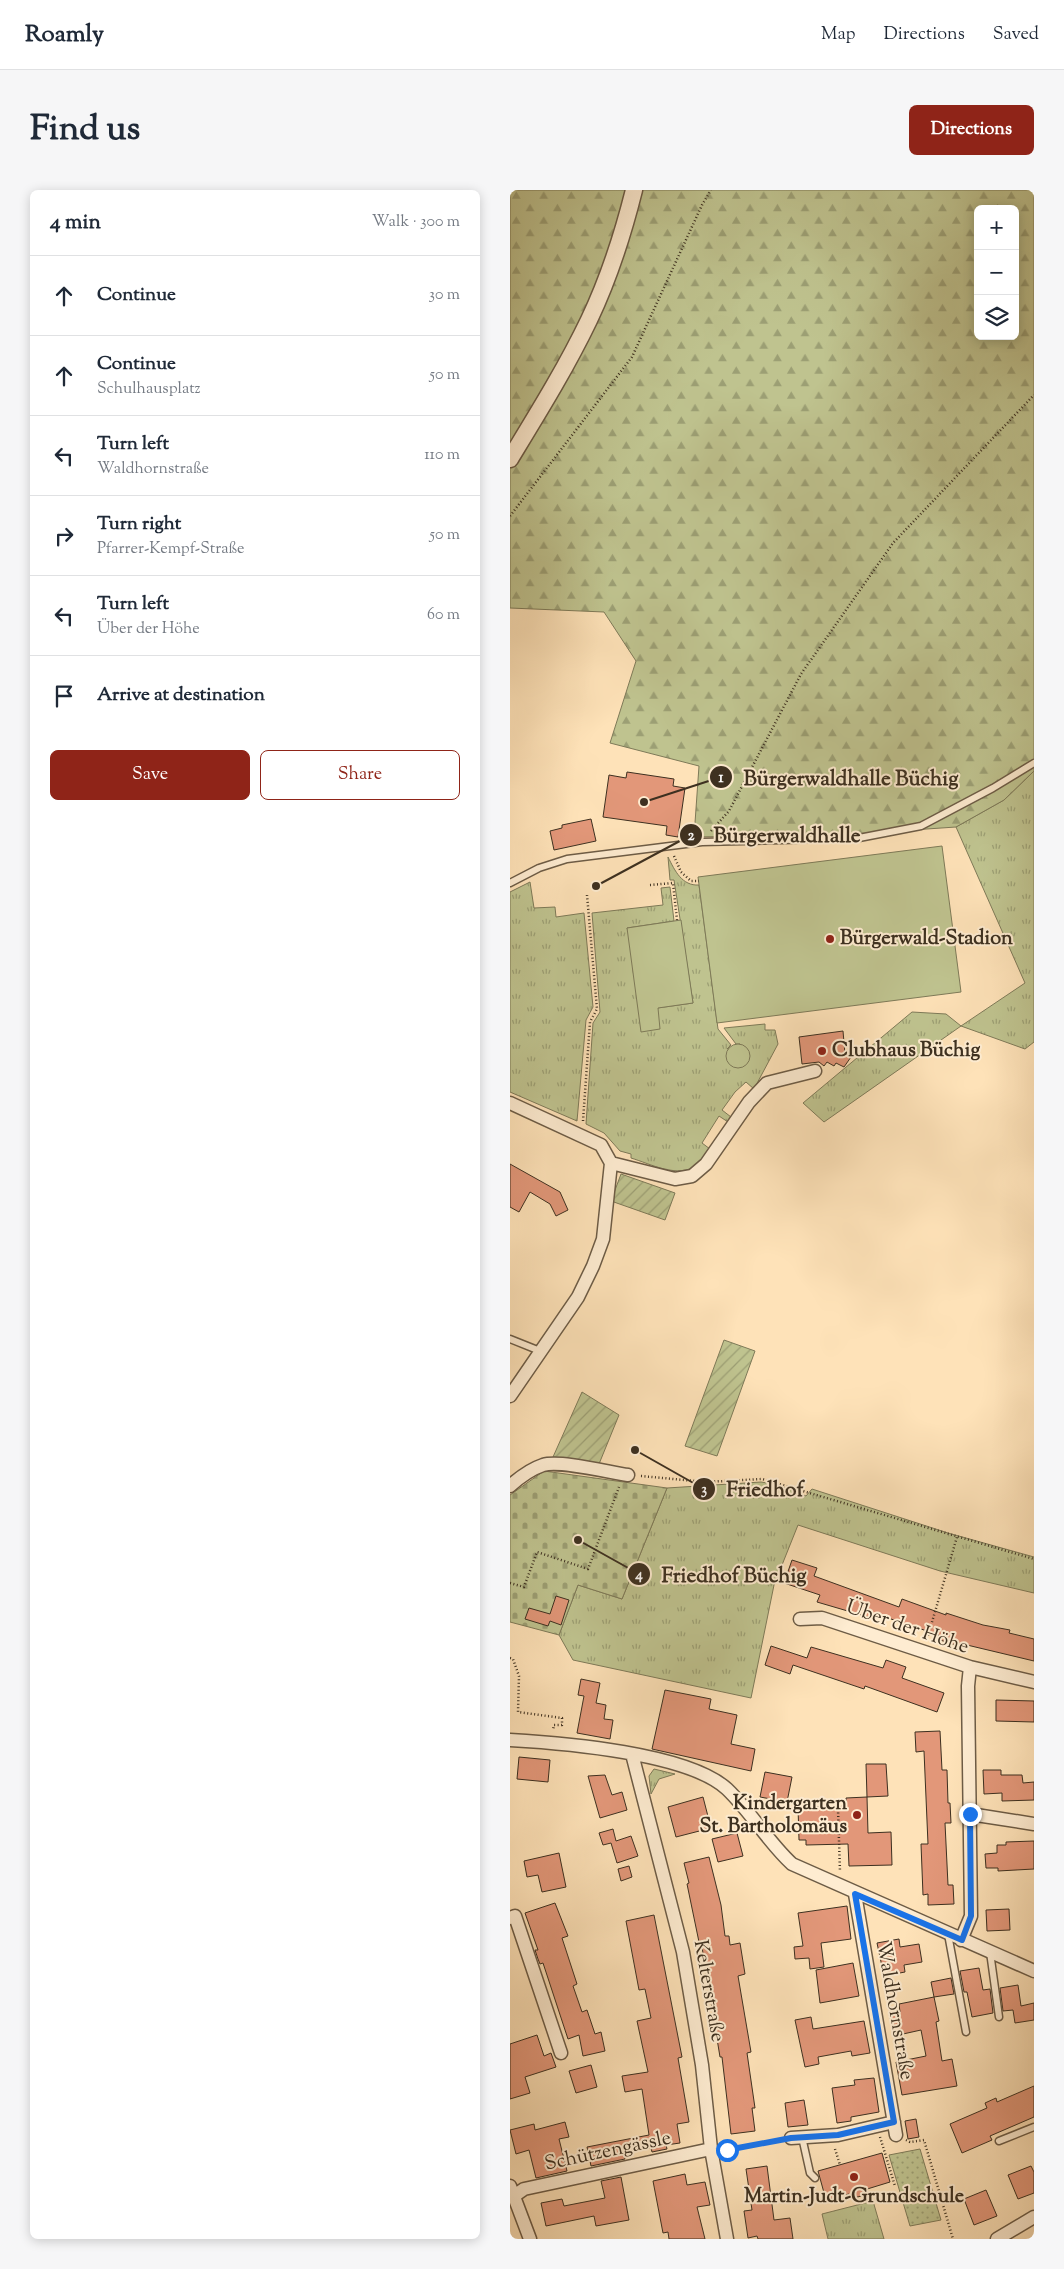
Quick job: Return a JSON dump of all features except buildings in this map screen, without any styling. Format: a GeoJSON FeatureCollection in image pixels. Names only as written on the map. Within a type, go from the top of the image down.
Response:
{"type":"FeatureCollection","features":[{"type":"Feature","properties":{"kind":"street"},"geometry":{"type":"LineString","coordinates":[[510,459],[563,371],[590,318],[611,269],[634,190]]}},
{"type":"Feature","properties":{"kind":"street"},"geometry":{"type":"LineString","coordinates":[[611,1163],[675,1179],[692,1176],[706,1164],[749,1102],[767,1083],[815,1071]]}},
{"type":"Feature","properties":{"kind":"street"},"geometry":{"type":"LineString","coordinates":[[510,1103],[601,1145],[611,1163],[603,1239],[593,1266],[578,1297],[510,1396]]}},
{"type":"Feature","properties":{"kind":"street"},"geometry":{"type":"LineString","coordinates":[[510,1486],[523,1475],[544,1465],[559,1464],[625,1474]]}},
{"type":"Feature","properties":{"kind":"street","name":"Über der Höhe"},"geometry":{"type":"LineString","coordinates":[[800,1619],[822,1618],[970,1667],[968,1696],[971,1916],[962,1940]]}},
{"type":"Feature","properties":{"kind":"street"},"geometry":{"type":"LineString","coordinates":[[970,1667],[1034,1682]]}},
{"type":"Feature","properties":{"kind":"street"},"geometry":{"type":"LineString","coordinates":[[510,1740],[632,1754],[669,1761],[726,1788],[779,1852],[792,1864],[855,1894],[1034,1971]]}},
{"type":"Feature","properties":{"kind":"street","name":"Kelterstraße"},"geometry":{"type":"LineString","coordinates":[[632,1754],[683,1952],[702,2065],[712,2149],[727,2239]]}},
{"type":"Feature","properties":{"kind":"street"},"geometry":{"type":"LineString","coordinates":[[970,1814],[1034,1824]]}},
{"type":"Feature","properties":{"kind":"street","name":"Waldhornstraße"},"geometry":{"type":"LineString","coordinates":[[855,1894],[895,2129],[876,2126]]}},
{"type":"Feature","properties":{"kind":"street"},"geometry":{"type":"LineString","coordinates":[[510,1918],[515,1916],[561,2053]]}},
{"type":"Feature","properties":{"kind":"street"},"geometry":{"type":"LineString","coordinates":[[796,2137],[838,2135],[876,2126]]}},
{"type":"Feature","properties":{"kind":"street","name":"Schützengässle"},"geometry":{"type":"LineString","coordinates":[[512,2191],[712,2149]]}},
{"type":"Feature","properties":{"kind":"street"},"geometry":{"type":"LineString","coordinates":[[512,2191],[530,2239]]}},
{"type":"Feature","properties":{"kind":"street"},"geometry":{"type":"LineString","coordinates":[[997,2239],[1034,2217]]}},
{"type":"Feature","properties":{"kind":"lane"},"geometry":{"type":"LineString","coordinates":[[510,883],[539,868],[567,859],[702,842],[860,838],[921,826],[993,788],[1034,763]]}},
{"type":"Feature","properties":{"kind":"lane"},"geometry":{"type":"LineString","coordinates":[[510,1339],[540,1352]]}},
{"type":"Feature","properties":{"kind":"lane"},"geometry":{"type":"LineString","coordinates":[[948,1934],[966,2032]]}},
{"type":"Feature","properties":{"kind":"lane"},"geometry":{"type":"LineString","coordinates":[[990,1952],[999,2017]]}},
{"type":"Feature","properties":{"kind":"lane"},"geometry":{"type":"LineString","coordinates":[[1000,2141],[1034,2127]]}},
{"type":"Feature","properties":{"kind":"lane"},"geometry":{"type":"LineString","coordinates":[[796,2137],[810,2173],[815,2178]]}},
{"type":"Feature","properties":{"kind":"path"},"geometry":{"type":"LineString","coordinates":[[510,516],[632,357],[702,205],[711,190]]}},
{"type":"Feature","properties":{"kind":"path"},"geometry":{"type":"LineString","coordinates":[[702,842],[729,811],[801,674],[892,543],[1034,395]]}},
{"type":"Feature","properties":{"kind":"path"},"geometry":{"type":"LineString","coordinates":[[673,845],[674,857],[681,872],[691,881],[699,881]]}},
{"type":"Feature","properties":{"kind":"path"},"geometry":{"type":"LineString","coordinates":[[650,886],[673,883],[677,920]]}},
{"type":"Feature","properties":{"kind":"path"},"geometry":{"type":"LineString","coordinates":[[582,1135],[590,1022],[597,1009],[587,895]]}},
{"type":"Feature","properties":{"kind":"path"},"geometry":{"type":"LineString","coordinates":[[510,1583],[524,1588],[536,1552],[588,1569],[625,1474],[706,1482],[762,1479],[1034,1559]]}},
{"type":"Feature","properties":{"kind":"path"},"geometry":{"type":"LineString","coordinates":[[922,1650],[956,1537]]}},
{"type":"Feature","properties":{"kind":"path"},"geometry":{"type":"LineString","coordinates":[[510,1658],[513,1658],[519,1676],[518,1712],[562,1718],[562,1725],[554,1724],[551,1744]]}},
{"type":"Feature","properties":{"kind":"path"},"geometry":{"type":"LineString","coordinates":[[838,1809],[840,1875],[838,1886]]}},
{"type":"Feature","properties":{"kind":"path"},"geometry":{"type":"LineString","coordinates":[[876,2126],[895,2186]]}},
{"type":"Feature","properties":{"kind":"path"},"geometry":{"type":"LineString","coordinates":[[712,2149],[727,2150],[796,2137]]}},
{"type":"Feature","properties":{"kind":"path"},"geometry":{"type":"LineString","coordinates":[[910,2142],[924,2140],[953,2239]]}},
{"type":"Feature","properties":{"kind":"green space"},"geometry":{"type":"Polygon","coordinates":[[[510,190],[1034,190],[1034,771],[1004,800],[956,827],[853,834],[694,837],[699,766],[610,743],[636,661],[604,612],[510,608],[510,190]]]}},
{"type":"Feature","properties":{"kind":"green space"},"geometry":{"type":"Polygon","coordinates":[[[1034,771],[1034,1042],[1025,1049],[961,1026],[1025,983],[956,827],[1004,800],[1034,771]]]}},
{"type":"Feature","properties":{"kind":"green space","name":"Bürgerwald-Stadion"},"geometry":{"type":"Polygon","coordinates":[[[942,846],[961,992],[717,1023],[698,877],[942,846]]]}},
{"type":"Feature","properties":{"kind":"green space"},"geometry":{"type":"Polygon","coordinates":[[[668,857],[680,877],[688,883],[699,885],[718,1029],[731,1045],[727,1049],[740,1044],[736,1044],[724,1028],[765,1024],[765,1030],[775,1030],[778,1044],[754,1089],[746,1082],[735,1092],[722,1110],[731,1117],[728,1122],[719,1116],[702,1143],[710,1149],[704,1157],[697,1165],[681,1171],[656,1167],[631,1158],[631,1154],[620,1151],[604,1133],[586,1124],[593,1023],[600,1012],[592,913],[663,905],[661,888],[670,887],[674,921],[627,928],[657,1008],[693,1003],[674,880],[670,880],[668,857]]]}},
{"type":"Feature","properties":{"kind":"green space"},"geometry":{"type":"Polygon","coordinates":[[[530,882],[534,908],[555,907],[556,917],[584,913],[593,1007],[586,1020],[577,1121],[510,1092],[510,892],[530,882]]]}},
{"type":"Feature","properties":{"kind":"green space"},"geometry":{"type":"Polygon","coordinates":[[[681,920],[693,1003],[658,1008],[660,1029],[641,1032],[627,928],[681,920]]]}},
{"type":"Feature","properties":{"kind":"green space"},"geometry":{"type":"Polygon","coordinates":[[[912,1012],[946,1014],[961,1026],[824,1122],[803,1103],[912,1012]]]}},
{"type":"Feature","properties":{"kind":"green space"},"geometry":{"type":"Polygon","coordinates":[[[738,1044],[747,1047],[750,1056],[747,1065],[738,1068],[729,1065],[726,1056],[729,1047],[738,1044]]]}},
{"type":"Feature","properties":{"kind":"green space"},"geometry":{"type":"Polygon","coordinates":[[[621,1174],[675,1193],[665,1220],[611,1201],[621,1174]]]}},
{"type":"Feature","properties":{"kind":"green space"},"geometry":{"type":"Polygon","coordinates":[[[724,1340],[755,1351],[717,1456],[685,1446],[724,1340]]]}},
{"type":"Feature","properties":{"kind":"green space"},"geometry":{"type":"Polygon","coordinates":[[[582,1392],[619,1415],[599,1464],[553,1457],[582,1392]]]}},
{"type":"Feature","properties":{"kind":"green space"},"geometry":{"type":"Polygon","coordinates":[[[544,1471],[667,1488],[622,1599],[578,1585],[559,1635],[510,1622],[510,1495],[544,1471]]]}},
{"type":"Feature","properties":{"kind":"green space"},"geometry":{"type":"Polygon","coordinates":[[[761,1482],[779,1485],[806,1496],[812,1489],[948,1533],[1034,1557],[1034,1593],[940,1571],[798,1525],[774,1585],[751,1698],[573,1660],[559,1635],[578,1585],[622,1599],[667,1488],[761,1482]]]}},
{"type":"Feature","properties":{"kind":"green space"},"geometry":{"type":"Polygon","coordinates":[[[654,1769],[675,1774],[659,1779],[651,1794],[649,1776],[654,1769]]]}},
{"type":"Feature","properties":{"kind":"green space"},"geometry":{"type":"Polygon","coordinates":[[[920,2149],[941,2220],[910,2226],[889,2155],[920,2149]]]}},
{"type":"Feature","properties":{"kind":"green space"},"geometry":{"type":"Polygon","coordinates":[[[873,2201],[884,2239],[828,2239],[822,2214],[873,2201]]]}},
{"type":"Feature","properties":{"kind":"place","name":"Bürgerwaldhalle Büchig"},"geometry":{"type":"Point","coordinates":[644,802]}},
{"type":"Feature","properties":{"kind":"place","name":"Bürgerwaldhalle"},"geometry":{"type":"Point","coordinates":[596,886]}},
{"type":"Feature","properties":{"kind":"place","name":"Bürgerwald-Stadion"},"geometry":{"type":"Point","coordinates":[830,939]}},
{"type":"Feature","properties":{"kind":"place","name":"Clubhaus Büchig"},"geometry":{"type":"Point","coordinates":[822,1051]}},
{"type":"Feature","properties":{"kind":"place","name":"Friedhof"},"geometry":{"type":"Point","coordinates":[635,1450]}},
{"type":"Feature","properties":{"kind":"place","name":"Friedhof Büchig"},"geometry":{"type":"Point","coordinates":[578,1540]}},
{"type":"Feature","properties":{"kind":"place","name":"Kindergarten St. Bartholomäus"},"geometry":{"type":"Point","coordinates":[857,1815]}},
{"type":"Feature","properties":{"kind":"place","name":"Martin-Judt-Grundschule"},"geometry":{"type":"Point","coordinates":[854,2177]}},
{"type":"Feature","properties":{"kind":"route"},"geometry":{"type":"LineString","coordinates":[[727,2150],[791,2138],[838,2135],[894,2122],[855,1894],[962,1940],[971,1916],[970,1814]]}}]}
